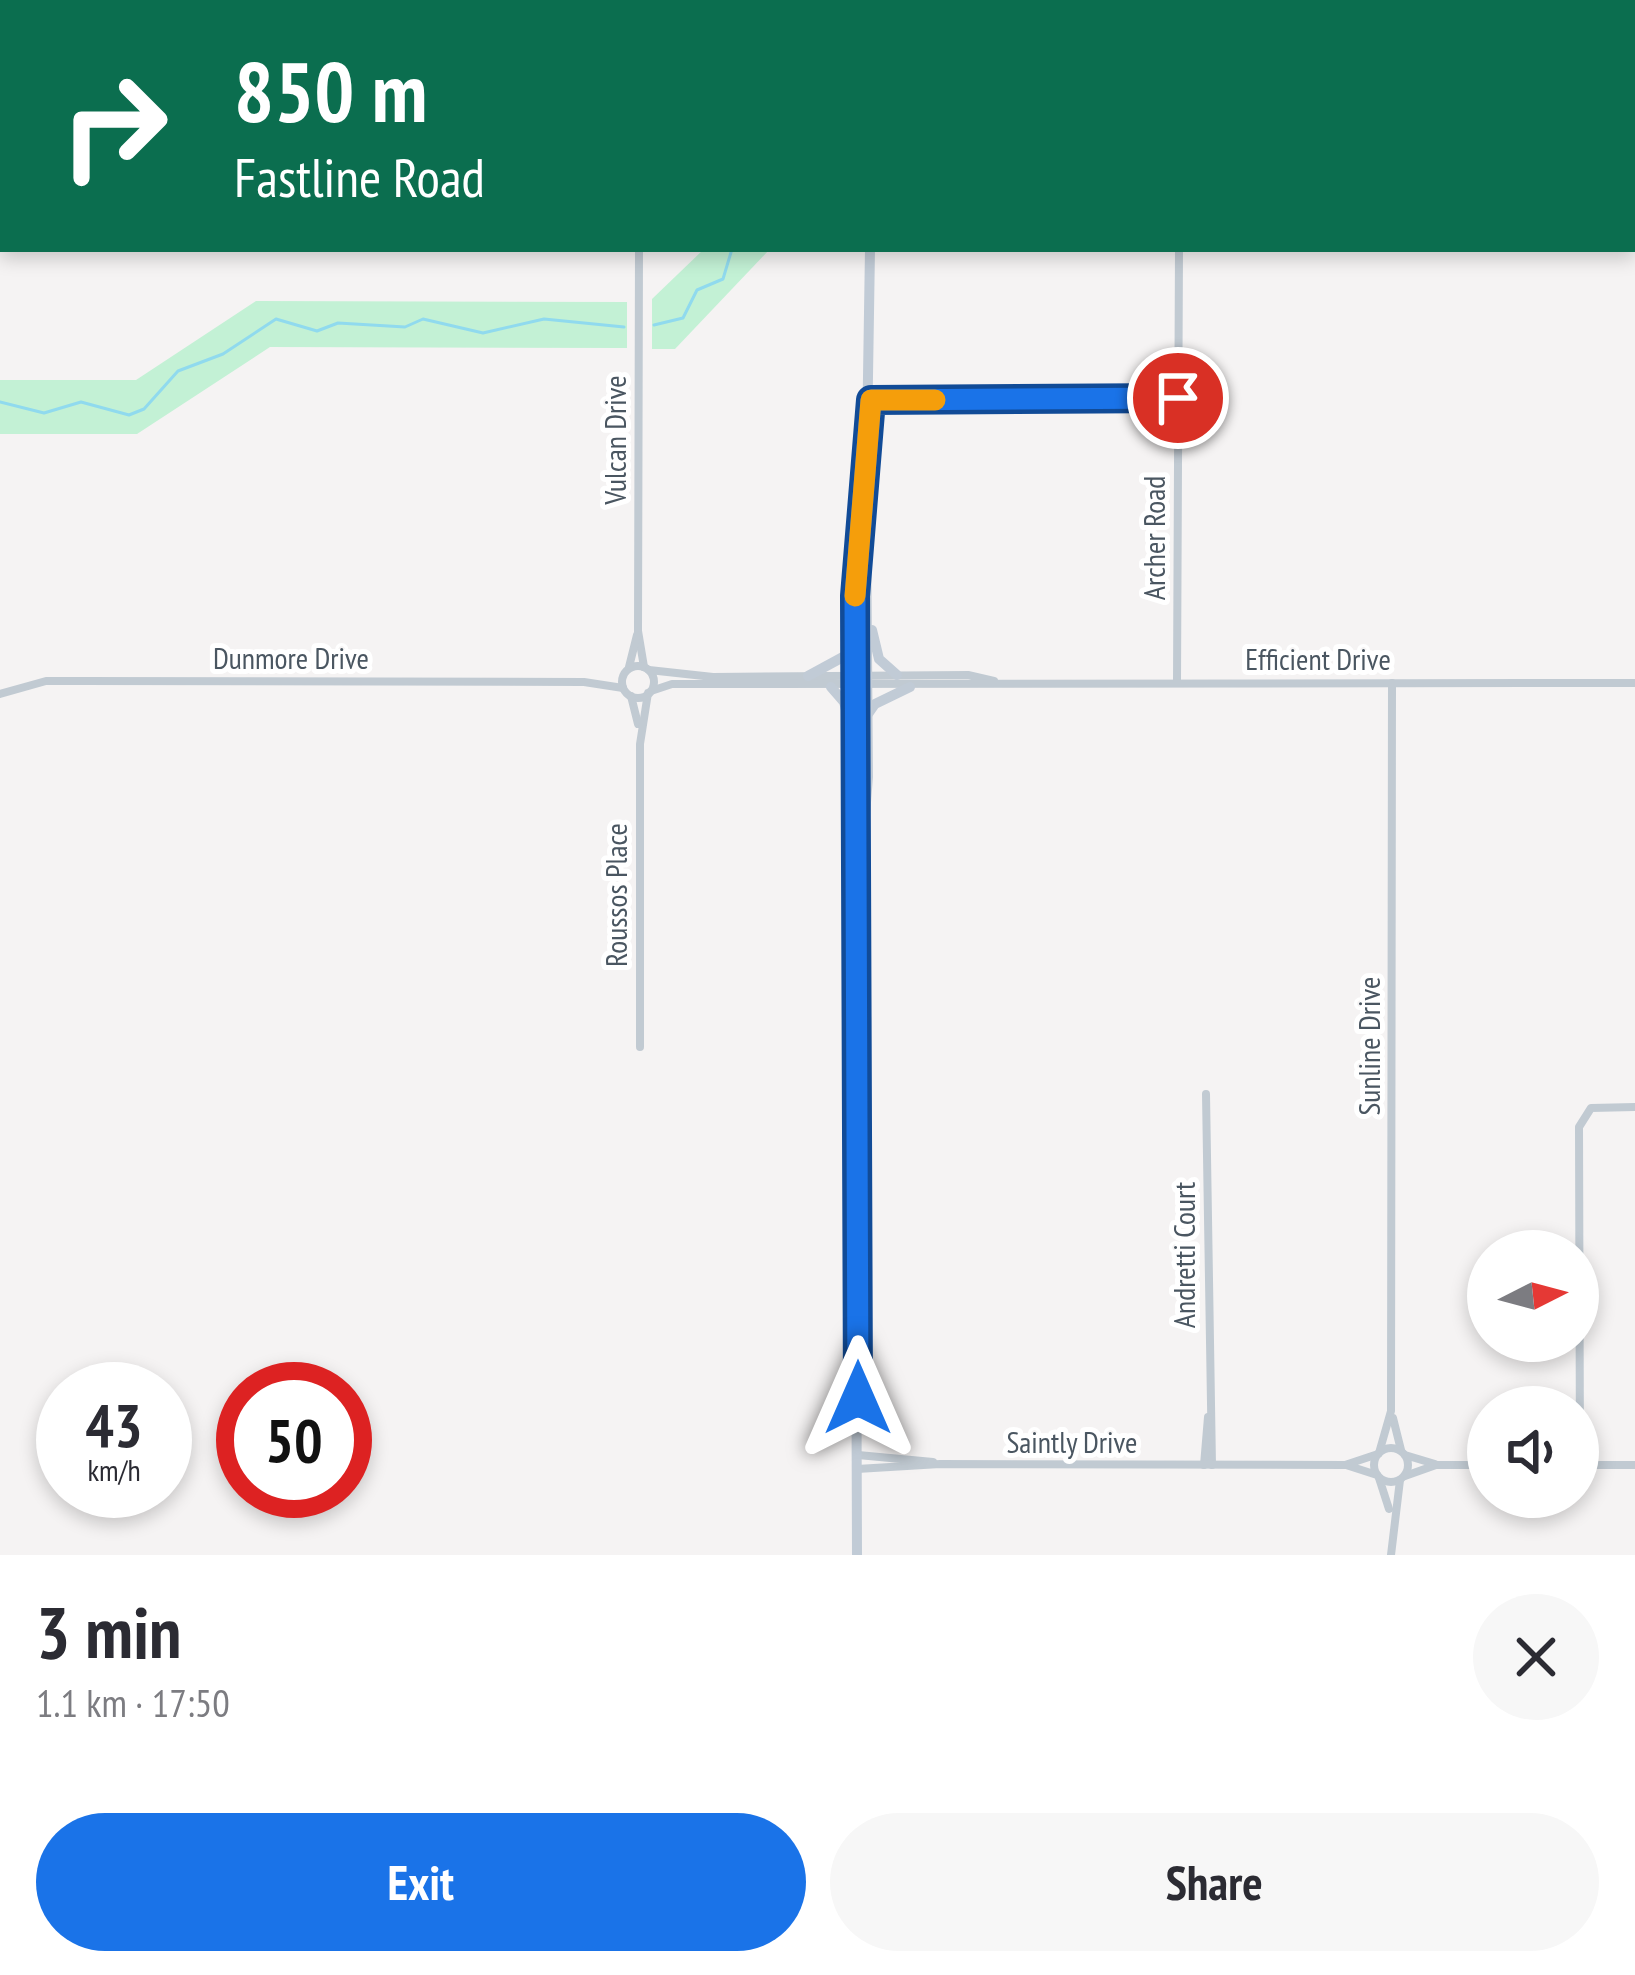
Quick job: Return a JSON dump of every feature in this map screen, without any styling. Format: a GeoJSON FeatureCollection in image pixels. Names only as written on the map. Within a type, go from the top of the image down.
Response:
{"type":"FeatureCollection","features":[{"type":"Feature","properties":{"kind":"main road"},"geometry":{"type":"LineString","coordinates":[[859,1555],[856,748],[866,604],[870,252]]}},
{"type":"Feature","properties":{"kind":"main road"},"geometry":{"type":"LineString","coordinates":[[858,897],[867,717],[854,651],[857,539],[866,502]]}},
{"type":"Feature","properties":{"kind":"main road"},"geometry":{"type":"LineString","coordinates":[[866,604],[879,659],[897,675]]}},
{"type":"Feature","properties":{"kind":"main road"},"geometry":{"type":"LineString","coordinates":[[808,676],[854,651]]}},
{"type":"Feature","properties":{"kind":"main road"},"geometry":{"type":"LineString","coordinates":[[831,687],[849,714],[856,748]]}},
{"type":"Feature","properties":{"kind":"main road"},"geometry":{"type":"LineString","coordinates":[[867,717],[875,704],[910,687]]}},
{"type":"Feature","properties":{"kind":"street","name":"Vulcan Drive"},"geometry":{"type":"LineString","coordinates":[[639,252],[638,632],[650,692]]}},
{"type":"Feature","properties":{"kind":"street","name":"Archer Road"},"geometry":{"type":"LineString","coordinates":[[1177,683],[1179,252]]}},
{"type":"Feature","properties":{"kind":"street"},"geometry":{"type":"LineString","coordinates":[[871,400],[1178,398]]}},
{"type":"Feature","properties":{"kind":"street","name":"Vulcan Drive"},"geometry":{"type":"LineString","coordinates":[[627,692],[627,670],[638,632]]}},
{"type":"Feature","properties":{"kind":"street"},"geometry":{"type":"LineString","coordinates":[[647,668],[682,676],[861,681]]}},
{"type":"Feature","properties":{"kind":"street","name":"Dunmore Drive"},"geometry":{"type":"LineString","coordinates":[[584,682],[647,668]]}},
{"type":"Feature","properties":{"kind":"street","name":"Efficient Drive"},"geometry":{"type":"LineString","coordinates":[[861,681],[897,675],[968,675],[1001,682]]}},
{"type":"Feature","properties":{"kind":"street","name":"Dunmore Drive"},"geometry":{"type":"LineString","coordinates":[[0,694],[46,681],[584,682],[650,692]]}},
{"type":"Feature","properties":{"kind":"street"},"geometry":{"type":"LineString","coordinates":[[650,692],[672,684],[831,687],[861,681]]}},
{"type":"Feature","properties":{"kind":"street","name":"Efficient Drive"},"geometry":{"type":"LineString","coordinates":[[861,681],[910,687],[1001,682],[1635,683]]}},
{"type":"Feature","properties":{"kind":"street","name":"Sunline Drive"},"geometry":{"type":"LineString","coordinates":[[1378,1476],[1391,1411],[1392,682]]}},
{"type":"Feature","properties":{"kind":"street","name":"Roussos Place"},"geometry":{"type":"LineString","coordinates":[[627,692],[640,744]]}},
{"type":"Feature","properties":{"kind":"street","name":"Roussos Place"},"geometry":{"type":"LineString","coordinates":[[640,1046],[640,744],[650,692]]}},
{"type":"Feature","properties":{"kind":"street","name":"Andretti Court"},"geometry":{"type":"LineString","coordinates":[[1206,1094],[1208,1465]]}},
{"type":"Feature","properties":{"kind":"street"},"geometry":{"type":"LineString","coordinates":[[1579,1386],[1581,1119],[1591,1108],[1635,1107]]}},
{"type":"Feature","properties":{"kind":"street","name":"Sunline Drive"},"geometry":{"type":"LineString","coordinates":[[1391,1411],[1403,1453],[1402,1478]]}},
{"type":"Feature","properties":{"kind":"street","name":"Saintly Drive"},"geometry":{"type":"LineString","coordinates":[[857,1469],[940,1464],[1345,1465],[1392,1448],[1403,1453]]}},
{"type":"Feature","properties":{"kind":"street"},"geometry":{"type":"LineString","coordinates":[[1403,1453],[1436,1465],[1467,1465]]}},
{"type":"Feature","properties":{"kind":"street","name":"Saintly Drive"},"geometry":{"type":"LineString","coordinates":[[858,1455],[940,1464]]}},
{"type":"Feature","properties":{"kind":"street","name":"Saintly Drive"},"geometry":{"type":"LineString","coordinates":[[1345,1465],[1402,1478]]}},
{"type":"Feature","properties":{"kind":"street"},"geometry":{"type":"LineString","coordinates":[[1391,1555],[1391,1522],[1402,1478],[1436,1465]]}},
{"type":"Feature","properties":{"kind":"street"},"geometry":{"type":"LineString","coordinates":[[1599,1465],[1635,1465]]}},
{"type":"Feature","properties":{"kind":"street"},"geometry":{"type":"LineString","coordinates":[[1378,1476],[1391,1522]]}},
{"type":"Feature","properties":{"kind":"green space"},"geometry":{"type":"Polygon","coordinates":[[[701,252],[767,252],[675,349],[652,349],[652,299],[701,252]]]}},
{"type":"Feature","properties":{"kind":"green space"},"geometry":{"type":"Polygon","coordinates":[[[256,301],[627,302],[627,348],[270,347],[137,434],[0,434],[0,380],[136,380],[256,301]]]}},
{"type":"Feature","properties":{"kind":"waterway"},"geometry":{"type":"LineString","coordinates":[[654,325],[683,318],[697,290],[723,279],[731,252]]}},
{"type":"Feature","properties":{"kind":"waterway"},"geometry":{"type":"LineString","coordinates":[[0,402],[44,413],[81,402],[129,415],[144,409],[178,371],[223,354],[276,319],[317,331],[338,323],[405,327],[423,319],[483,333],[544,319],[624,327]]}},
{"type":"Feature","properties":{"kind":"railway"},"geometry":{"type":"LineString","coordinates":[[1617,0],[1635,0]]}},
{"type":"Feature","properties":{"kind":"slow traffic"},"geometry":{"type":"LineString","coordinates":[[855,596],[871,400],[935,400]]}},
{"type":"Feature","properties":{"kind":"route"},"geometry":{"type":"LineString","coordinates":[[858,1398],[854,666],[857,539],[866,502],[871,400],[1178,398]]}}]}
